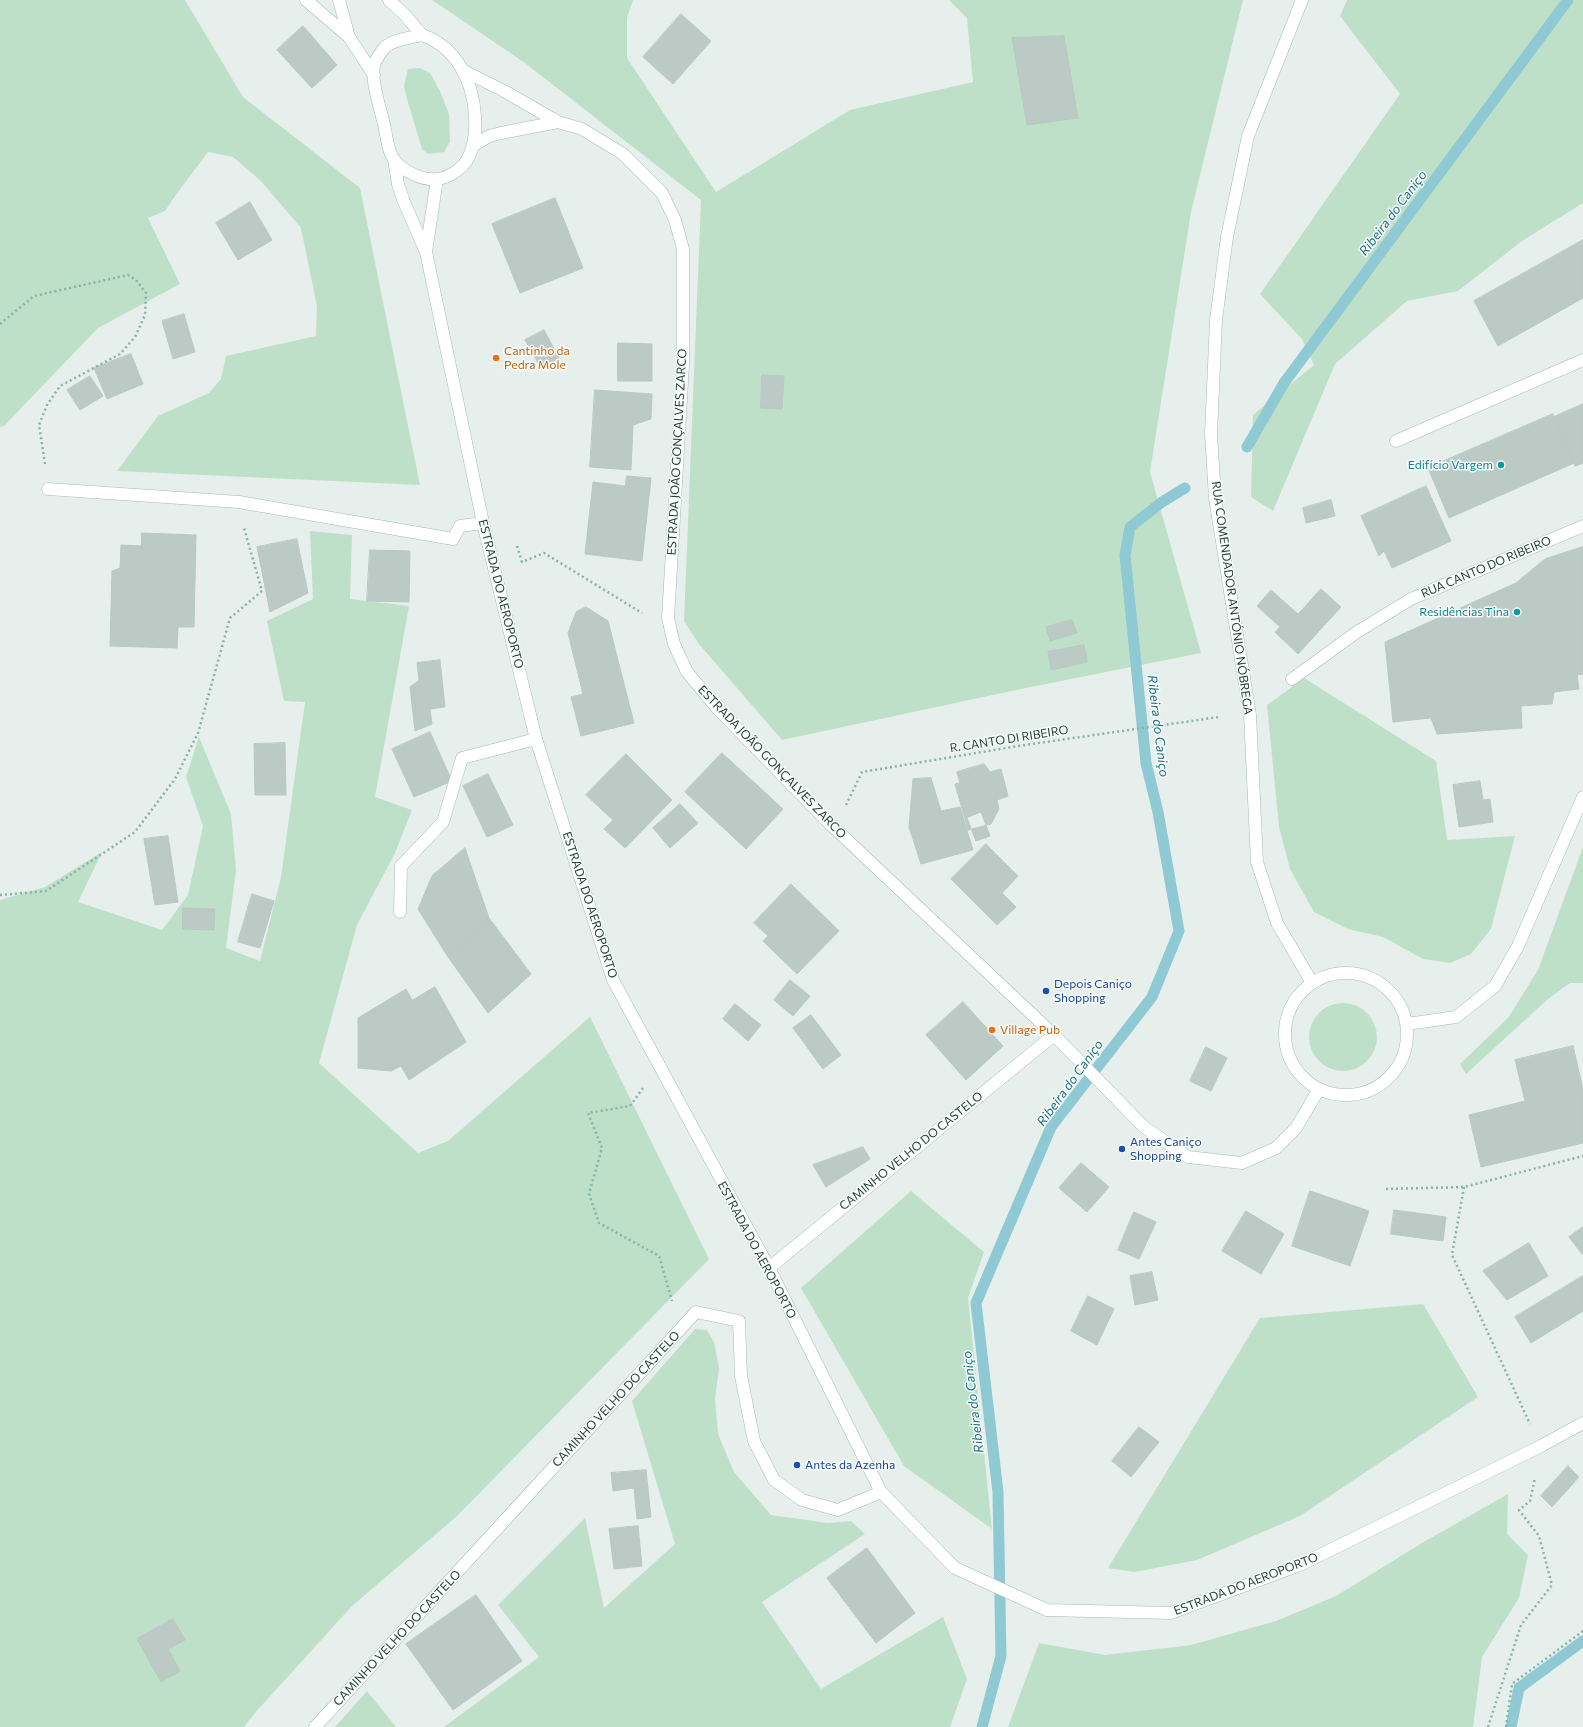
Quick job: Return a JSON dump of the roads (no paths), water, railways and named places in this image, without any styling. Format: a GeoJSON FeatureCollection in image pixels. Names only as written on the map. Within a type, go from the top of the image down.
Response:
{"type":"FeatureCollection","features":[{"type":"Feature","properties":{"kind":"street"},"geometry":{"type":"LineString","coordinates":[[339,0],[349,37]]}},
{"type":"Feature","properties":{"kind":"street"},"geometry":{"type":"LineString","coordinates":[[389,0],[405,15],[422,36]]}},
{"type":"Feature","properties":{"kind":"street","name":"RUA COMENDADOR ANTÓNIO NÓBREGA"},"geometry":{"type":"LineString","coordinates":[[1302,0],[1248,136],[1227,237],[1216,320],[1211,434],[1215,498],[1250,715],[1257,862],[1277,923],[1311,981]]}},
{"type":"Feature","properties":{"kind":"street"},"geometry":{"type":"LineString","coordinates":[[310,2],[349,37],[374,75]]}},
{"type":"Feature","properties":{"kind":"street"},"geometry":{"type":"LineString","coordinates":[[422,36],[435,40],[446,49],[464,71],[472,90],[476,132],[473,146],[467,161],[458,170],[437,179],[423,177],[405,170],[394,159],[388,146],[379,108],[374,75],[375,63],[386,47],[400,40],[422,36]]}},
{"type":"Feature","properties":{"kind":"street","name":"ESTRADA JOÃO GONÇALVES ZARCO"},"geometry":{"type":"LineString","coordinates":[[464,71],[504,91],[558,122],[582,129],[623,154],[662,193],[675,220],[683,249],[683,365],[668,618],[674,644],[687,672],[717,708],[829,823],[1054,1035],[1144,1127],[1188,1157],[1242,1163],[1276,1148],[1296,1128],[1319,1089]]}},
{"type":"Feature","properties":{"kind":"street","name":"ESTRADA JOÃO GONÇALVES ZARCO"},"geometry":{"type":"LineString","coordinates":[[473,146],[489,136],[558,122]]}},
{"type":"Feature","properties":{"kind":"street","name":"ESTRADA DO AEROPORTO"},"geometry":{"type":"LineString","coordinates":[[394,159],[398,184],[404,202],[426,252],[483,523],[536,739],[613,980],[769,1268],[881,1492],[955,1568],[1047,1610],[1171,1613],[1300,1566],[1541,1446],[1583,1423]]}},
{"type":"Feature","properties":{"kind":"street","name":"ESTRADA DO AEROPORTO"},"geometry":{"type":"LineString","coordinates":[[426,252],[437,179]]}},
{"type":"Feature","properties":{"kind":"street"},"geometry":{"type":"LineString","coordinates":[[1396,441],[1583,360]]}},
{"type":"Feature","properties":{"kind":"street"},"geometry":{"type":"LineString","coordinates":[[48,489],[239,502],[453,539],[460,526],[483,523]]}},
{"type":"Feature","properties":{"kind":"street","name":"RUA CANTO DO RIBEIRO"},"geometry":{"type":"LineString","coordinates":[[1292,679],[1357,632],[1411,599],[1583,526]]}},
{"type":"Feature","properties":{"kind":"street"},"geometry":{"type":"LineString","coordinates":[[400,912],[400,866],[443,822],[462,758],[536,739]]}},
{"type":"Feature","properties":{"kind":"street"},"geometry":{"type":"LineString","coordinates":[[1407,1024],[1456,1017],[1495,986],[1518,946],[1583,796]]}},
{"type":"Feature","properties":{"kind":"street"},"geometry":{"type":"LineString","coordinates":[[1333,974],[1356,974],[1378,982],[1395,998],[1407,1024],[1407,1041],[1400,1063],[1385,1081],[1365,1092],[1342,1095],[1319,1089],[1299,1073],[1286,1050],[1284,1024],[1294,1000],[1311,981],[1333,974]]}},
{"type":"Feature","properties":{"kind":"street","name":"CAMINHO VELHO DO CASTELO"},"geometry":{"type":"LineString","coordinates":[[769,1268],[1054,1035]]}},
{"type":"Feature","properties":{"kind":"street","name":"CAMINHO VELHO DO CASTELO"},"geometry":{"type":"LineString","coordinates":[[315,1727],[696,1312],[739,1321],[741,1376],[754,1441],[774,1480],[802,1500],[838,1510],[881,1492]]}},
{"type":"Feature","properties":{"kind":"waterway","name":"Ribeira do Caniço"},"geometry":{"type":"LineString","coordinates":[[1247,447],[1284,383],[1568,0]]}},
{"type":"Feature","properties":{"kind":"waterway","name":"Ribeira do Caniço"},"geometry":{"type":"LineString","coordinates":[[982,1727],[1001,1656],[998,1492],[976,1303],[1051,1127],[1152,997],[1179,931],[1158,812],[1146,763],[1125,555],[1130,527],[1162,502],[1185,488]]}},
{"type":"Feature","properties":{"kind":"waterway"},"geometry":{"type":"LineString","coordinates":[[1511,1727],[1519,1688],[1583,1641]]}},
{"type":"Feature","properties":{"kind":"place","name":"Cantinho da Pedra Mole"},"geometry":{"type":"Point","coordinates":[496,358]}},
{"type":"Feature","properties":{"kind":"place","name":"Edifício Vargem"},"geometry":{"type":"Point","coordinates":[1501,465]}},
{"type":"Feature","properties":{"kind":"place","name":"Residências Tina"},"geometry":{"type":"Point","coordinates":[1517,612]}},
{"type":"Feature","properties":{"kind":"place","name":"Depois Caniço Shopping"},"geometry":{"type":"Point","coordinates":[1046,991]}},
{"type":"Feature","properties":{"kind":"place","name":"Village Pub"},"geometry":{"type":"Point","coordinates":[992,1030]}},
{"type":"Feature","properties":{"kind":"place","name":"Antes Caniço Shopping"},"geometry":{"type":"Point","coordinates":[1122,1149]}},
{"type":"Feature","properties":{"kind":"place","name":"Antes da Azenha"},"geometry":{"type":"Point","coordinates":[797,1465]}}]}
